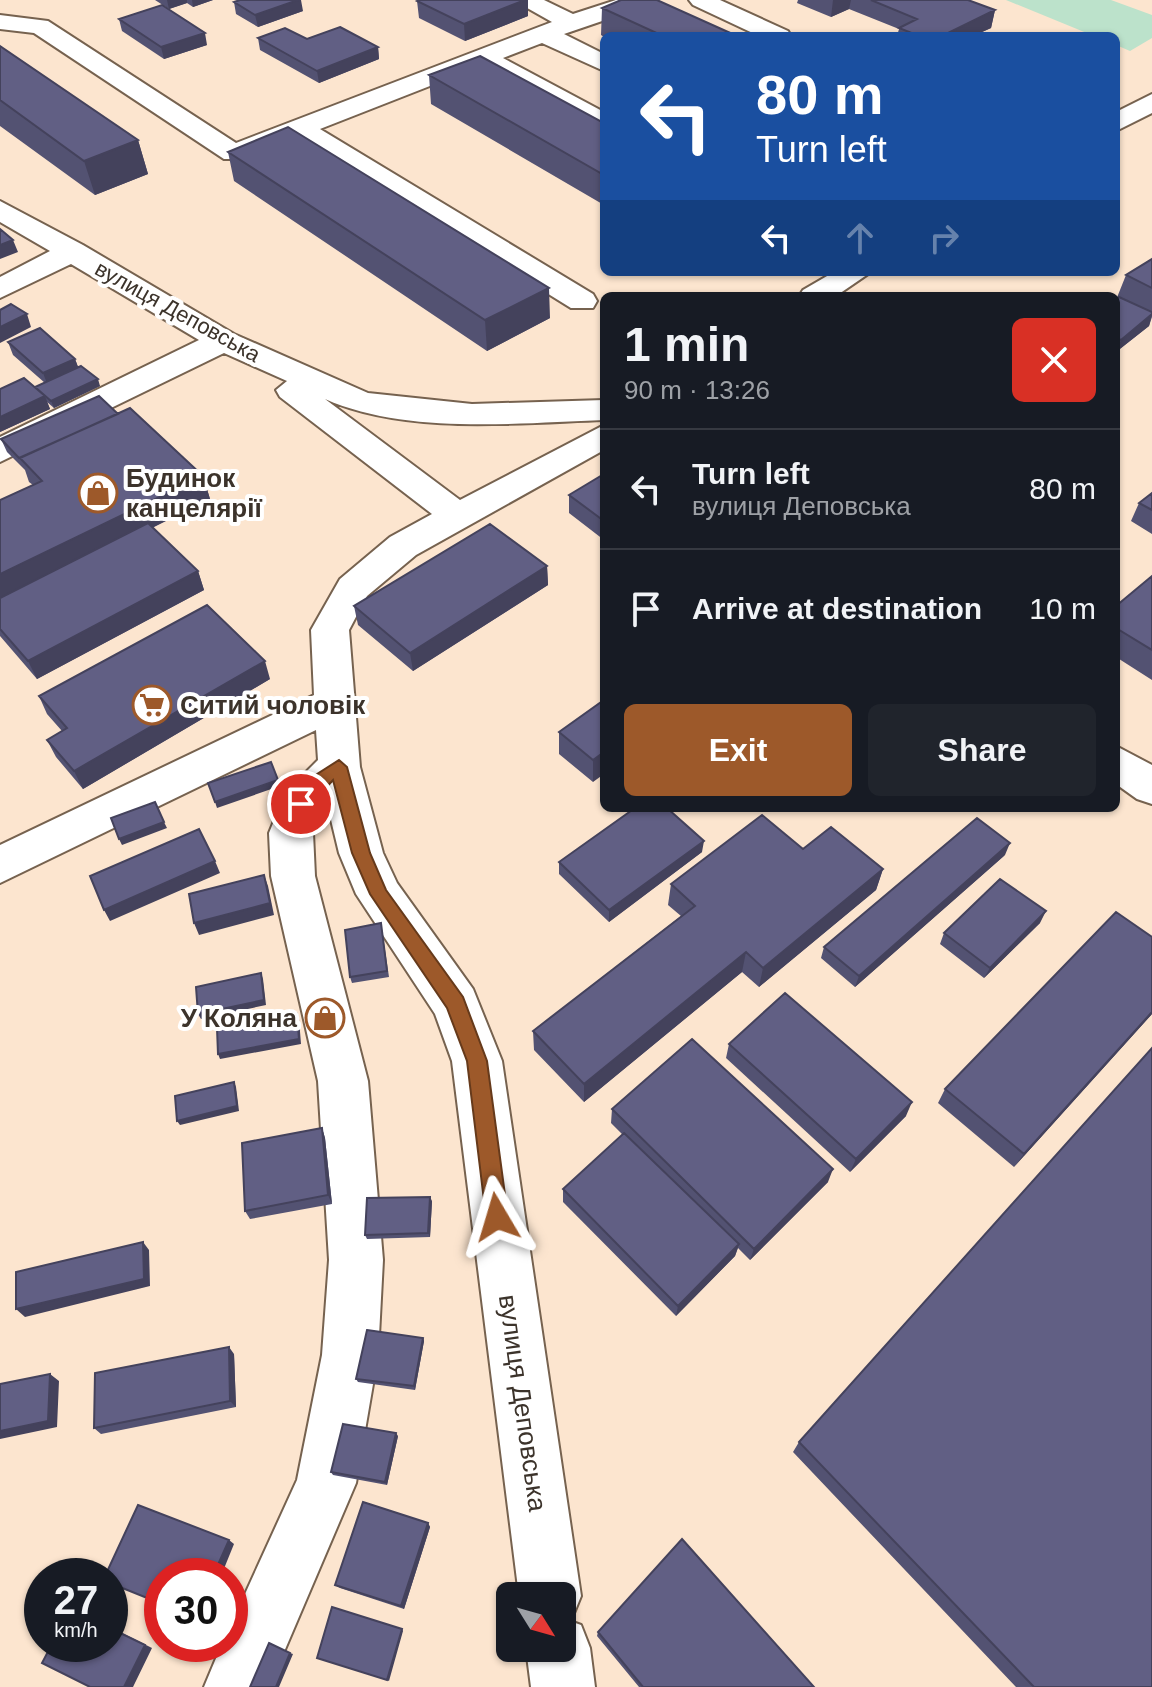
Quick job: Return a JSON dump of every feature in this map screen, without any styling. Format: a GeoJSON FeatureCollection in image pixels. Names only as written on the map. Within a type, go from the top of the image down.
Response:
{"type":"FeatureCollection","features":[{"type":"Feature","properties":{"kind":"street"},"geometry":{"type":"LineString","coordinates":[[525,0],[573,23]]}},
{"type":"Feature","properties":{"kind":"street"},"geometry":{"type":"LineString","coordinates":[[0,22],[40,26],[229,152],[240,153],[544,34],[641,0]]}},
{"type":"Feature","properties":{"kind":"street"},"geometry":{"type":"LineString","coordinates":[[701,0],[770,32]]}},
{"type":"Feature","properties":{"kind":"street"},"geometry":{"type":"LineString","coordinates":[[544,34],[600,62]]}},
{"type":"Feature","properties":{"kind":"street"},"geometry":{"type":"LineString","coordinates":[[484,58],[600,121]]}},
{"type":"Feature","properties":{"kind":"street"},"geometry":{"type":"LineString","coordinates":[[1120,121],[1152,102]]}},
{"type":"Feature","properties":{"kind":"street"},"geometry":{"type":"LineString","coordinates":[[301,129],[582,301]]}},
{"type":"Feature","properties":{"kind":"street","name":"вулиця Деповська"},"geometry":{"type":"LineString","coordinates":[[0,210],[223,341],[362,403],[472,414],[600,410]]}},
{"type":"Feature","properties":{"kind":"street"},"geometry":{"type":"LineString","coordinates":[[0,289],[73,251]]}},
{"type":"Feature","properties":{"kind":"street"},"geometry":{"type":"LineString","coordinates":[[821,292],[849,276]]}},
{"type":"Feature","properties":{"kind":"street"},"geometry":{"type":"LineString","coordinates":[[0,451],[223,341]]}},
{"type":"Feature","properties":{"kind":"street"},"geometry":{"type":"LineString","coordinates":[[276,365],[288,387],[458,516]]}},
{"type":"Feature","properties":{"kind":"street","name":"вулиця Деповська"},"geometry":{"type":"LineString","coordinates":[[548,1582],[477,1061],[456,1004],[379,894],[361,853],[339,767],[330,630],[353,588],[403,546],[600,438]]}},
{"type":"Feature","properties":{"kind":"street"},"geometry":{"type":"LineString","coordinates":[[0,865],[334,703]]}},
{"type":"Feature","properties":{"kind":"street"},"geometry":{"type":"LineString","coordinates":[[1120,765],[1152,787]]}},
{"type":"Feature","properties":{"kind":"street"},"geometry":{"type":"LineString","coordinates":[[236,1687],[326,1483],[350,1355],[356,1260],[343,1081],[293,876],[291,833],[301,804],[320,781],[339,767]]}},
{"type":"Feature","properties":{"kind":"street"},"geometry":{"type":"LineString","coordinates":[[560,1662],[563,1687]]}},
{"type":"Feature","properties":{"kind":"green space"},"geometry":{"type":"Polygon","coordinates":[[[1006,0],[1111,0],[1152,15],[1152,38],[1130,51],[1120,47],[1120,32],[1084,32],[1006,0]]]}},
{"type":"Feature","properties":{"kind":"building"},"geometry":{"type":"Polygon","coordinates":[[[298,0],[255,15],[234,2],[298,0]]]}},
{"type":"Feature","properties":{"kind":"building"},"geometry":{"type":"Polygon","coordinates":[[[419,0],[525,0],[464,24],[419,0]]]}},
{"type":"Feature","properties":{"kind":"building"},"geometry":{"type":"Polygon","coordinates":[[[621,0],[657,0],[728,32],[654,32],[602,8],[621,0]]]}},
{"type":"Feature","properties":{"kind":"building"},"geometry":{"type":"Polygon","coordinates":[[[871,0],[968,0],[995,10],[950,32],[909,32],[899,28],[917,19],[871,0]]]}},
{"type":"Feature","properties":{"kind":"building"},"geometry":{"type":"Polygon","coordinates":[[[162,5],[205,33],[161,47],[119,19],[162,5]]]}},
{"type":"Feature","properties":{"kind":"building"},"geometry":{"type":"Polygon","coordinates":[[[340,27],[378,47],[317,71],[258,38],[285,28],[307,39],[340,27]]]}},
{"type":"Feature","properties":{"kind":"building"},"geometry":{"type":"Polygon","coordinates":[[[0,46],[138,140],[84,161],[0,100],[0,46]]]}},
{"type":"Feature","properties":{"kind":"building"},"geometry":{"type":"Polygon","coordinates":[[[480,56],[600,121],[600,173],[429,75],[480,56]]]}},
{"type":"Feature","properties":{"kind":"building"},"geometry":{"type":"Polygon","coordinates":[[[288,127],[549,288],[485,320],[228,152],[288,127]]]}},
{"type":"Feature","properties":{"kind":"building"},"geometry":{"type":"Polygon","coordinates":[[[0,229],[13,240],[0,245],[0,229]]]}},
{"type":"Feature","properties":{"kind":"building"},"geometry":{"type":"Polygon","coordinates":[[[1152,259],[1152,288],[1126,275],[1152,259]]]}},
{"type":"Feature","properties":{"kind":"building"},"geometry":{"type":"Polygon","coordinates":[[[1120,297],[1152,312],[1120,339],[1120,297]]]}},
{"type":"Feature","properties":{"kind":"building"},"geometry":{"type":"Polygon","coordinates":[[[11,304],[27,314],[0,327],[0,310],[11,304]]]}},
{"type":"Feature","properties":{"kind":"building"},"geometry":{"type":"Polygon","coordinates":[[[40,328],[75,359],[43,373],[8,342],[40,328]]]}},
{"type":"Feature","properties":{"kind":"building"},"geometry":{"type":"Polygon","coordinates":[[[81,366],[98,379],[51,401],[35,387],[81,366]]]}},
{"type":"Feature","properties":{"kind":"building"},"geometry":{"type":"Polygon","coordinates":[[[24,378],[45,396],[0,417],[0,389],[24,378]]]}},
{"type":"Feature","properties":{"kind":"building"},"geometry":{"type":"Polygon","coordinates":[[[99,396],[118,414],[19,458],[1,439],[99,396]]]}},
{"type":"Feature","properties":{"kind":"building"},"geometry":{"type":"Polygon","coordinates":[[[130,408],[203,476],[0,574],[0,500],[42,481],[20,458],[130,408]]]}},
{"type":"Feature","properties":{"kind":"building"},"geometry":{"type":"Polygon","coordinates":[[[600,476],[600,518],[569,495],[600,476]]]}},
{"type":"Feature","properties":{"kind":"building"},"geometry":{"type":"Polygon","coordinates":[[[1152,493],[1152,510],[1139,503],[1152,493]]]}},
{"type":"Feature","properties":{"kind":"building"},"geometry":{"type":"Polygon","coordinates":[[[148,523],[198,571],[28,661],[0,629],[0,598],[148,523]]]}},
{"type":"Feature","properties":{"kind":"building"},"geometry":{"type":"Polygon","coordinates":[[[490,524],[547,566],[410,653],[354,606],[490,524]]]}},
{"type":"Feature","properties":{"kind":"building"},"geometry":{"type":"Polygon","coordinates":[[[1152,576],[1152,650],[1120,630],[1120,603],[1152,576]]]}},
{"type":"Feature","properties":{"kind":"building"},"geometry":{"type":"Polygon","coordinates":[[[207,605],[265,661],[74,771],[47,740],[67,728],[39,696],[207,605]]]}},
{"type":"Feature","properties":{"kind":"building"},"geometry":{"type":"Polygon","coordinates":[[[600,703],[600,755],[593,760],[559,732],[600,703]]]}},
{"type":"Feature","properties":{"kind":"building"},"geometry":{"type":"Polygon","coordinates":[[[271,762],[278,780],[215,802],[208,783],[271,762]]]}},
{"type":"Feature","properties":{"kind":"building"},"geometry":{"type":"Polygon","coordinates":[[[155,802],[164,822],[119,839],[111,818],[155,802]]]}},
{"type":"Feature","properties":{"kind":"building"},"geometry":{"type":"Polygon","coordinates":[[[629,812],[671,812],[704,841],[609,910],[559,862],[629,812]]]}},
{"type":"Feature","properties":{"kind":"building"},"geometry":{"type":"Polygon","coordinates":[[[762,815],[803,849],[831,827],[883,869],[763,968],[746,952],[584,1084],[533,1031],[695,906],[671,884],[762,815]]]}},
{"type":"Feature","properties":{"kind":"building"},"geometry":{"type":"Polygon","coordinates":[[[977,818],[1010,843],[859,976],[824,947],[977,818]]]}},
{"type":"Feature","properties":{"kind":"building"},"geometry":{"type":"Polygon","coordinates":[[[199,829],[215,861],[104,910],[90,876],[199,829]]]}},
{"type":"Feature","properties":{"kind":"building"},"geometry":{"type":"Polygon","coordinates":[[[264,875],[270,903],[194,923],[189,894],[264,875]]]}},
{"type":"Feature","properties":{"kind":"building"},"geometry":{"type":"Polygon","coordinates":[[[1000,879],[1046,911],[990,968],[944,933],[1000,879]]]}},
{"type":"Feature","properties":{"kind":"building"},"geometry":{"type":"Polygon","coordinates":[[[1116,912],[1152,937],[1152,1012],[1024,1154],[945,1089],[1116,912]]]}},
{"type":"Feature","properties":{"kind":"building"},"geometry":{"type":"Polygon","coordinates":[[[381,923],[387,971],[350,977],[345,930],[381,923]]]}},
{"type":"Feature","properties":{"kind":"building"},"geometry":{"type":"Polygon","coordinates":[[[261,973],[264,1000],[198,1014],[196,987],[261,973]]]}},
{"type":"Feature","properties":{"kind":"building"},"geometry":{"type":"Polygon","coordinates":[[[785,993],[912,1102],[856,1159],[729,1044],[785,993]]]}},
{"type":"Feature","properties":{"kind":"building"},"geometry":{"type":"Polygon","coordinates":[[[297,1014],[299,1039],[218,1054],[217,1028],[297,1014]]]}},
{"type":"Feature","properties":{"kind":"building"},"geometry":{"type":"Polygon","coordinates":[[[692,1039],[833,1169],[754,1249],[612,1109],[692,1039]]]}},
{"type":"Feature","properties":{"kind":"building"},"geometry":{"type":"Polygon","coordinates":[[[1152,1048],[1152,1687],[1034,1687],[799,1442],[1152,1048]]]}},
{"type":"Feature","properties":{"kind":"building"},"geometry":{"type":"Polygon","coordinates":[[[234,1082],[237,1106],[177,1121],[175,1096],[234,1082]]]}},
{"type":"Feature","properties":{"kind":"building"},"geometry":{"type":"Polygon","coordinates":[[[322,1128],[328,1195],[245,1211],[242,1143],[322,1128]]]}},
{"type":"Feature","properties":{"kind":"building"},"geometry":{"type":"Polygon","coordinates":[[[624,1133],[739,1244],[678,1306],[563,1189],[624,1133]]]}},
{"type":"Feature","properties":{"kind":"building"},"geometry":{"type":"Polygon","coordinates":[[[430,1197],[428,1233],[365,1235],[367,1198],[430,1197]]]}},
{"type":"Feature","properties":{"kind":"building"},"geometry":{"type":"Polygon","coordinates":[[[143,1242],[144,1279],[16,1309],[16,1272],[143,1242]]]}},
{"type":"Feature","properties":{"kind":"building"},"geometry":{"type":"Polygon","coordinates":[[[367,1330],[423,1338],[414,1386],[356,1379],[367,1330]]]}},
{"type":"Feature","properties":{"kind":"building"},"geometry":{"type":"Polygon","coordinates":[[[229,1347],[230,1401],[94,1428],[95,1373],[229,1347]]]}},
{"type":"Feature","properties":{"kind":"building"},"geometry":{"type":"Polygon","coordinates":[[[50,1374],[48,1421],[0,1431],[0,1384],[50,1374]]]}},
{"type":"Feature","properties":{"kind":"building"},"geometry":{"type":"Polygon","coordinates":[[[343,1424],[396,1433],[385,1482],[331,1472],[343,1424]]]}},
{"type":"Feature","properties":{"kind":"building"},"geometry":{"type":"Polygon","coordinates":[[[363,1502],[428,1523],[401,1606],[335,1585],[363,1502]]]}},
{"type":"Feature","properties":{"kind":"building"},"geometry":{"type":"Polygon","coordinates":[[[138,1505],[229,1540],[221,1558],[144,1558],[144,1597],[128,1590],[128,1558],[113,1558],[138,1505]]]}},
{"type":"Feature","properties":{"kind":"building"},"geometry":{"type":"Polygon","coordinates":[[[682,1539],[814,1687],[643,1687],[598,1632],[682,1539]]]}},
{"type":"Feature","properties":{"kind":"building"},"geometry":{"type":"Polygon","coordinates":[[[332,1607],[402,1629],[387,1680],[317,1658],[332,1607]]]}},
{"type":"Feature","properties":{"kind":"building"},"geometry":{"type":"Polygon","coordinates":[[[128,1637],[144,1645],[124,1687],[90,1687],[42,1663],[128,1662],[128,1637]]]}},
{"type":"Feature","properties":{"kind":"building"},"geometry":{"type":"Polygon","coordinates":[[[269,1643],[290,1653],[276,1687],[250,1687],[269,1643]]]}},
{"type":"Feature","properties":{"kind":"place","name":"Будинок канцелярії"},"geometry":{"type":"Point","coordinates":[98,493]}},
{"type":"Feature","properties":{"kind":"place","name":"Ситий чоловік"},"geometry":{"type":"Point","coordinates":[152,705]}},
{"type":"Feature","properties":{"kind":"place","name":"У Коляна"},"geometry":{"type":"Point","coordinates":[325,1018]}},
{"type":"Feature","properties":{"kind":"route"},"geometry":{"type":"LineString","coordinates":[[301,804],[320,781],[339,767],[361,853],[379,894],[456,1004],[477,1061],[497,1217]]}}]}
